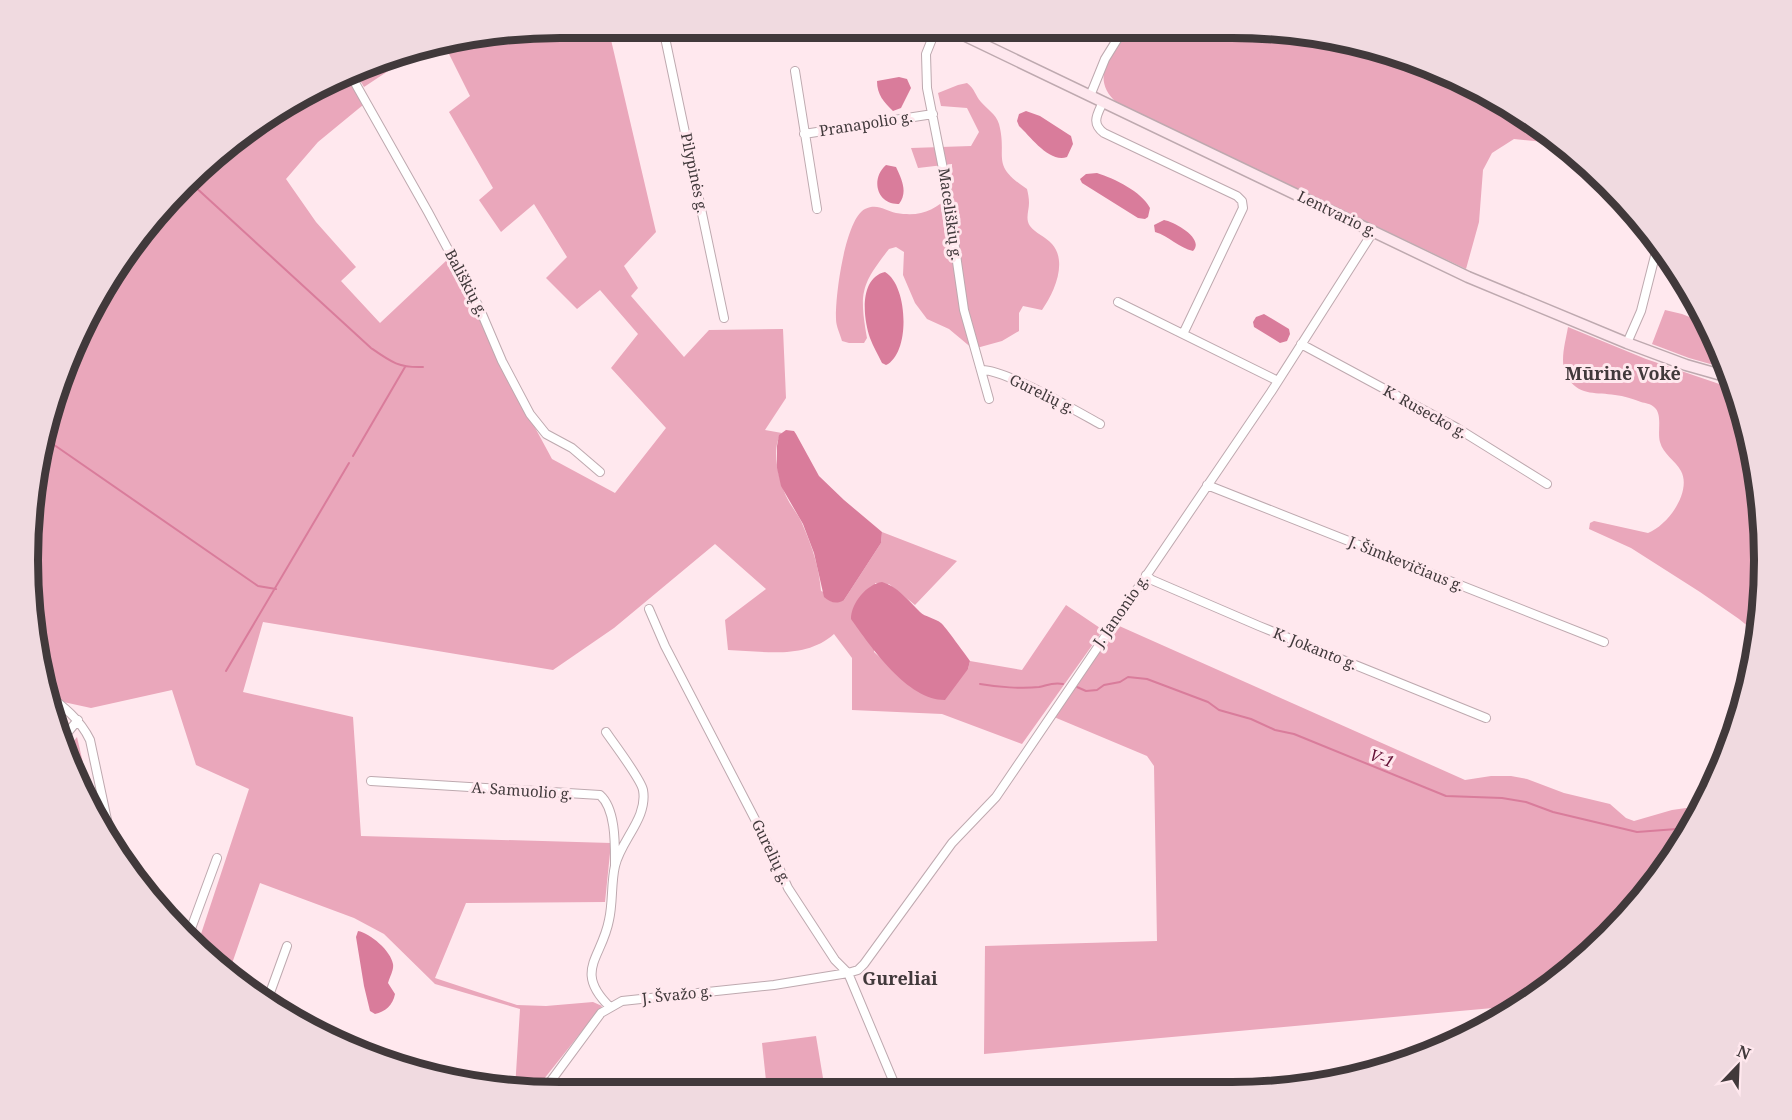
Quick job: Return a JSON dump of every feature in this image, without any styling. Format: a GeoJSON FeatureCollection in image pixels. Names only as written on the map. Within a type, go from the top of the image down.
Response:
{"type":"FeatureCollection","features":[{"type":"Feature","properties":{"kind":"main road","name":"Lentvario g."},"geometry":{"type":"LineString","coordinates":[[970,38],[1468,277],[1627,343],[1686,365],[1721,375]]}},
{"type":"Feature","properties":{"kind":"street","name":"Pilypinės g."},"geometry":{"type":"LineString","coordinates":[[665,38],[724,318]]}},
{"type":"Feature","properties":{"kind":"street","name":"Maceliškių g."},"geometry":{"type":"LineString","coordinates":[[932,38],[925,64],[945,178],[964,310],[989,399]]}},
{"type":"Feature","properties":{"kind":"street"},"geometry":{"type":"LineString","coordinates":[[1090,96],[1105,58],[1119,38]]}},
{"type":"Feature","properties":{"kind":"street"},"geometry":{"type":"LineString","coordinates":[[795,71],[804,134]]}},
{"type":"Feature","properties":{"kind":"street","name":"Bališkių g."},"geometry":{"type":"LineString","coordinates":[[353,80],[429,212],[480,307],[502,361],[530,414],[546,434],[572,448],[600,472]]}},
{"type":"Feature","properties":{"kind":"street"},"geometry":{"type":"LineString","coordinates":[[1103,102],[1095,121],[1104,133],[1237,196],[1242,201],[1243,208],[1183,334]]}},
{"type":"Feature","properties":{"kind":"street","name":"Pranapolio g."},"geometry":{"type":"LineString","coordinates":[[817,209],[804,134],[933,114]]}},
{"type":"Feature","properties":{"kind":"street","name":"J. Janonio g."},"geometry":{"type":"LineString","coordinates":[[848,973],[858,970],[864,964],[952,843],[996,796],[1278,381],[1373,232]]}},
{"type":"Feature","properties":{"kind":"street"},"geometry":{"type":"LineString","coordinates":[[1627,343],[1641,311],[1655,254]]}},
{"type":"Feature","properties":{"kind":"street"},"geometry":{"type":"LineString","coordinates":[[1118,302],[1278,381]]}},
{"type":"Feature","properties":{"kind":"street","name":"K. Rusecko g."},"geometry":{"type":"LineString","coordinates":[[1301,344],[1457,428],[1547,484]]}},
{"type":"Feature","properties":{"kind":"street","name":"Gurelių g."},"geometry":{"type":"LineString","coordinates":[[981,370],[992,371],[1029,387],[1100,424]]}},
{"type":"Feature","properties":{"kind":"street","name":"J. Šimkevičiaus g."},"geometry":{"type":"LineString","coordinates":[[1207,485],[1604,642]]}},
{"type":"Feature","properties":{"kind":"street","name":"K. Jokanto g."},"geometry":{"type":"LineString","coordinates":[[1146,575],[1152,580],[1259,626],[1486,718]]}},
{"type":"Feature","properties":{"kind":"street","name":"Gurelių g."},"geometry":{"type":"LineString","coordinates":[[649,609],[665,646],[772,852],[788,888],[835,960],[848,973],[894,1082]]}},
{"type":"Feature","properties":{"kind":"street"},"geometry":{"type":"LineString","coordinates":[[57,703],[84,726],[90,740],[107,819]]}},
{"type":"Feature","properties":{"kind":"street"},"geometry":{"type":"LineString","coordinates":[[67,733],[78,720]]}},
{"type":"Feature","properties":{"kind":"street"},"geometry":{"type":"LineString","coordinates":[[606,732],[643,787],[641,812],[615,865],[610,920],[594,959],[595,989],[610,1007]]}},
{"type":"Feature","properties":{"kind":"street","name":"A. Samuolio g."},"geometry":{"type":"LineString","coordinates":[[371,781],[600,795],[604,799],[615,829],[615,865]]}},
{"type":"Feature","properties":{"kind":"street"},"geometry":{"type":"LineString","coordinates":[[191,929],[217,858]]}},
{"type":"Feature","properties":{"kind":"street"},"geometry":{"type":"LineString","coordinates":[[270,994],[287,946]]}},
{"type":"Feature","properties":{"kind":"street","name":"J. Švažo g."},"geometry":{"type":"LineString","coordinates":[[549,1082],[595,1021],[610,1007],[622,1001],[774,985],[848,973]]}},
{"type":"Feature","properties":{"kind":"shaded area"},"geometry":{"type":"Polygon","coordinates":[[[611,38],[656,232],[624,266],[638,288],[631,296],[684,357],[709,330],[783,329],[786,398],[765,430],[782,433],[778,439],[776,455],[778,473],[786,496],[800,519],[810,543],[821,591],[844,600],[881,543],[882,532],[957,561],[915,605],[889,584],[875,583],[874,652],[914,689],[968,669],[970,661],[1022,670],[1066,605],[1103,630],[1022,744],[942,714],[852,710],[852,658],[834,634],[810,648],[797,651],[728,650],[725,620],[766,589],[715,544],[614,628],[553,670],[263,622],[243,692],[353,717],[361,836],[611,843],[605,902],[466,903],[435,978],[517,1005],[546,1006],[593,1002],[602,1006],[542,1081],[516,1080],[520,1009],[435,984],[384,934],[354,918],[260,883],[231,966],[215,953],[200,938],[249,789],[196,765],[172,690],[91,708],[57,701],[42,628],[39,594],[39,526],[42,492],[55,425],[77,360],[108,299],[145,242],[167,215],[215,167],[270,126],[329,91],[350,82],[363,105],[318,142],[286,179],[316,222],[356,267],[341,281],[380,323],[448,259],[479,313],[500,363],[552,459],[615,493],[666,428],[611,368],[638,334],[600,290],[577,309],[546,278],[567,257],[534,204],[501,232],[479,200],[493,188],[449,112],[470,96],[447,50],[492,42],[526,39],[611,38]]]}},
{"type":"Feature","properties":{"kind":"shaded area"},"geometry":{"type":"Polygon","coordinates":[[[1125,38],[1266,39],[1300,42],[1367,55],[1432,77],[1463,91],[1546,142],[1514,139],[1492,153],[1483,170],[1479,222],[1466,269],[1117,103],[1108,93],[1104,84],[1104,74],[1106,65],[1125,38]]]}},
{"type":"Feature","properties":{"kind":"shaded area"},"geometry":{"type":"Polygon","coordinates":[[[402,62],[364,87],[358,78],[402,62]]]}},
{"type":"Feature","properties":{"kind":"shaded area"},"geometry":{"type":"Polygon","coordinates":[[[899,77],[907,79],[911,88],[901,108],[893,111],[880,94],[877,81],[899,77]]]}},
{"type":"Feature","properties":{"kind":"shaded area"},"geometry":{"type":"Polygon","coordinates":[[[967,83],[998,120],[1004,166],[1015,180],[1027,189],[1029,201],[1027,218],[1030,226],[1050,242],[1057,251],[1058,277],[1051,295],[1042,310],[1023,306],[1019,313],[1019,331],[1002,341],[973,349],[949,329],[927,319],[915,303],[903,275],[904,252],[896,247],[889,249],[880,261],[864,290],[863,310],[867,338],[864,343],[842,341],[836,322],[837,294],[852,227],[858,216],[870,207],[896,213],[920,213],[932,209],[951,195],[952,164],[918,168],[911,148],[971,146],[979,132],[967,108],[941,106],[938,93],[967,83]]]}},
{"type":"Feature","properties":{"kind":"shaded area"},"geometry":{"type":"Polygon","coordinates":[[[1026,111],[1040,116],[1071,136],[1073,144],[1067,157],[1060,158],[1047,153],[1019,126],[1017,121],[1019,114],[1026,111]]]}},
{"type":"Feature","properties":{"kind":"shaded area"},"geometry":{"type":"Polygon","coordinates":[[[886,165],[896,167],[902,181],[904,190],[899,204],[885,200],[878,190],[878,177],[886,165]]]}},
{"type":"Feature","properties":{"kind":"shaded area"},"geometry":{"type":"Polygon","coordinates":[[[1097,173],[1119,182],[1140,196],[1150,208],[1148,217],[1138,218],[1082,183],[1080,179],[1086,174],[1097,173]]]}},
{"type":"Feature","properties":{"kind":"shaded area"},"geometry":{"type":"Polygon","coordinates":[[[1164,220],[1175,224],[1192,236],[1196,246],[1193,251],[1155,232],[1154,225],[1164,220]]]}},
{"type":"Feature","properties":{"kind":"shaded area"},"geometry":{"type":"Polygon","coordinates":[[[885,272],[893,279],[898,290],[904,319],[900,347],[894,358],[886,365],[882,363],[870,338],[865,310],[867,290],[871,282],[885,272]]]}},
{"type":"Feature","properties":{"kind":"shaded area"},"geometry":{"type":"Polygon","coordinates":[[[1665,310],[1682,314],[1696,319],[1717,366],[1689,358],[1652,344],[1665,310]]]}},
{"type":"Feature","properties":{"kind":"shaded area"},"geometry":{"type":"Polygon","coordinates":[[[1264,314],[1289,329],[1290,334],[1287,341],[1280,343],[1254,327],[1253,322],[1256,317],[1264,314]]]}},
{"type":"Feature","properties":{"kind":"shaded area"},"geometry":{"type":"Polygon","coordinates":[[[1568,327],[1646,359],[1725,386],[1737,425],[1750,492],[1754,560],[1750,628],[1700,592],[1631,548],[1589,529],[1590,523],[1594,521],[1648,533],[1656,529],[1676,507],[1681,498],[1684,479],[1681,471],[1662,446],[1659,438],[1657,410],[1648,404],[1622,396],[1579,389],[1566,374],[1563,361],[1568,327]]]}},
{"type":"Feature","properties":{"kind":"shaded area"},"geometry":{"type":"Polygon","coordinates":[[[786,430],[794,431],[819,476],[882,532],[881,543],[841,602],[833,602],[824,597],[814,553],[803,524],[781,486],[777,468],[777,446],[779,435],[786,430]]]}},
{"type":"Feature","properties":{"kind":"shaded area"},"geometry":{"type":"Polygon","coordinates":[[[882,582],[898,590],[922,614],[941,623],[970,661],[968,669],[945,700],[931,698],[904,682],[880,657],[851,619],[854,607],[861,595],[871,586],[882,582]]]}},
{"type":"Feature","properties":{"kind":"shaded area"},"geometry":{"type":"Polygon","coordinates":[[[1117,625],[1465,780],[1491,776],[1527,779],[1564,793],[1610,804],[1626,818],[1634,821],[1672,810],[1690,810],[1647,878],[1625,905],[1577,953],[1550,975],[1501,1007],[984,1054],[985,946],[1157,941],[1154,766],[1147,756],[1054,717],[1117,625]]]}},
{"type":"Feature","properties":{"kind":"shaded area"},"geometry":{"type":"Polygon","coordinates":[[[77,737],[88,784],[77,760],[71,744],[77,737]]]}},
{"type":"Feature","properties":{"kind":"shaded area"},"geometry":{"type":"Polygon","coordinates":[[[358,931],[379,943],[393,964],[388,983],[395,994],[394,998],[388,1007],[375,1014],[370,1011],[364,986],[356,937],[358,931]]]}},
{"type":"Feature","properties":{"kind":"shaded area"},"geometry":{"type":"Polygon","coordinates":[[[816,1036],[824,1082],[766,1082],[762,1043],[816,1036]]]}},
{"type":"Feature","properties":{"kind":"waterway"},"geometry":{"type":"LineString","coordinates":[[195,187],[371,348],[395,363],[423,367]]}},
{"type":"Feature","properties":{"kind":"waterway"},"geometry":{"type":"LineString","coordinates":[[353,456],[405,367]]}},
{"type":"Feature","properties":{"kind":"waterway"},"geometry":{"type":"LineString","coordinates":[[51,443],[258,586],[276,589]]}},
{"type":"Feature","properties":{"kind":"waterway"},"geometry":{"type":"LineString","coordinates":[[226,671],[349,463]]}},
{"type":"Feature","properties":{"kind":"waterway","name":"V-1"},"geometry":{"type":"LineString","coordinates":[[1077,687],[1086,691],[1097,690],[1104,685],[1120,682],[1128,677],[1147,679],[1208,702],[1219,710],[1251,719],[1275,730],[1294,734],[1446,796],[1502,798],[1526,802],[1553,812],[1637,832],[1679,829]]}},
{"type":"Feature","properties":{"kind":"waterway","name":"V-1"},"geometry":{"type":"LineString","coordinates":[[980,684],[1025,688],[1063,684]]}},
{"type":"Feature","properties":{"kind":"district","name":"Mūrinė Vokė"},"geometry":{"type":"Point","coordinates":[1623,374]}},
{"type":"Feature","properties":{"kind":"district","name":"Gureliai"},"geometry":{"type":"Point","coordinates":[900,979]}}]}
